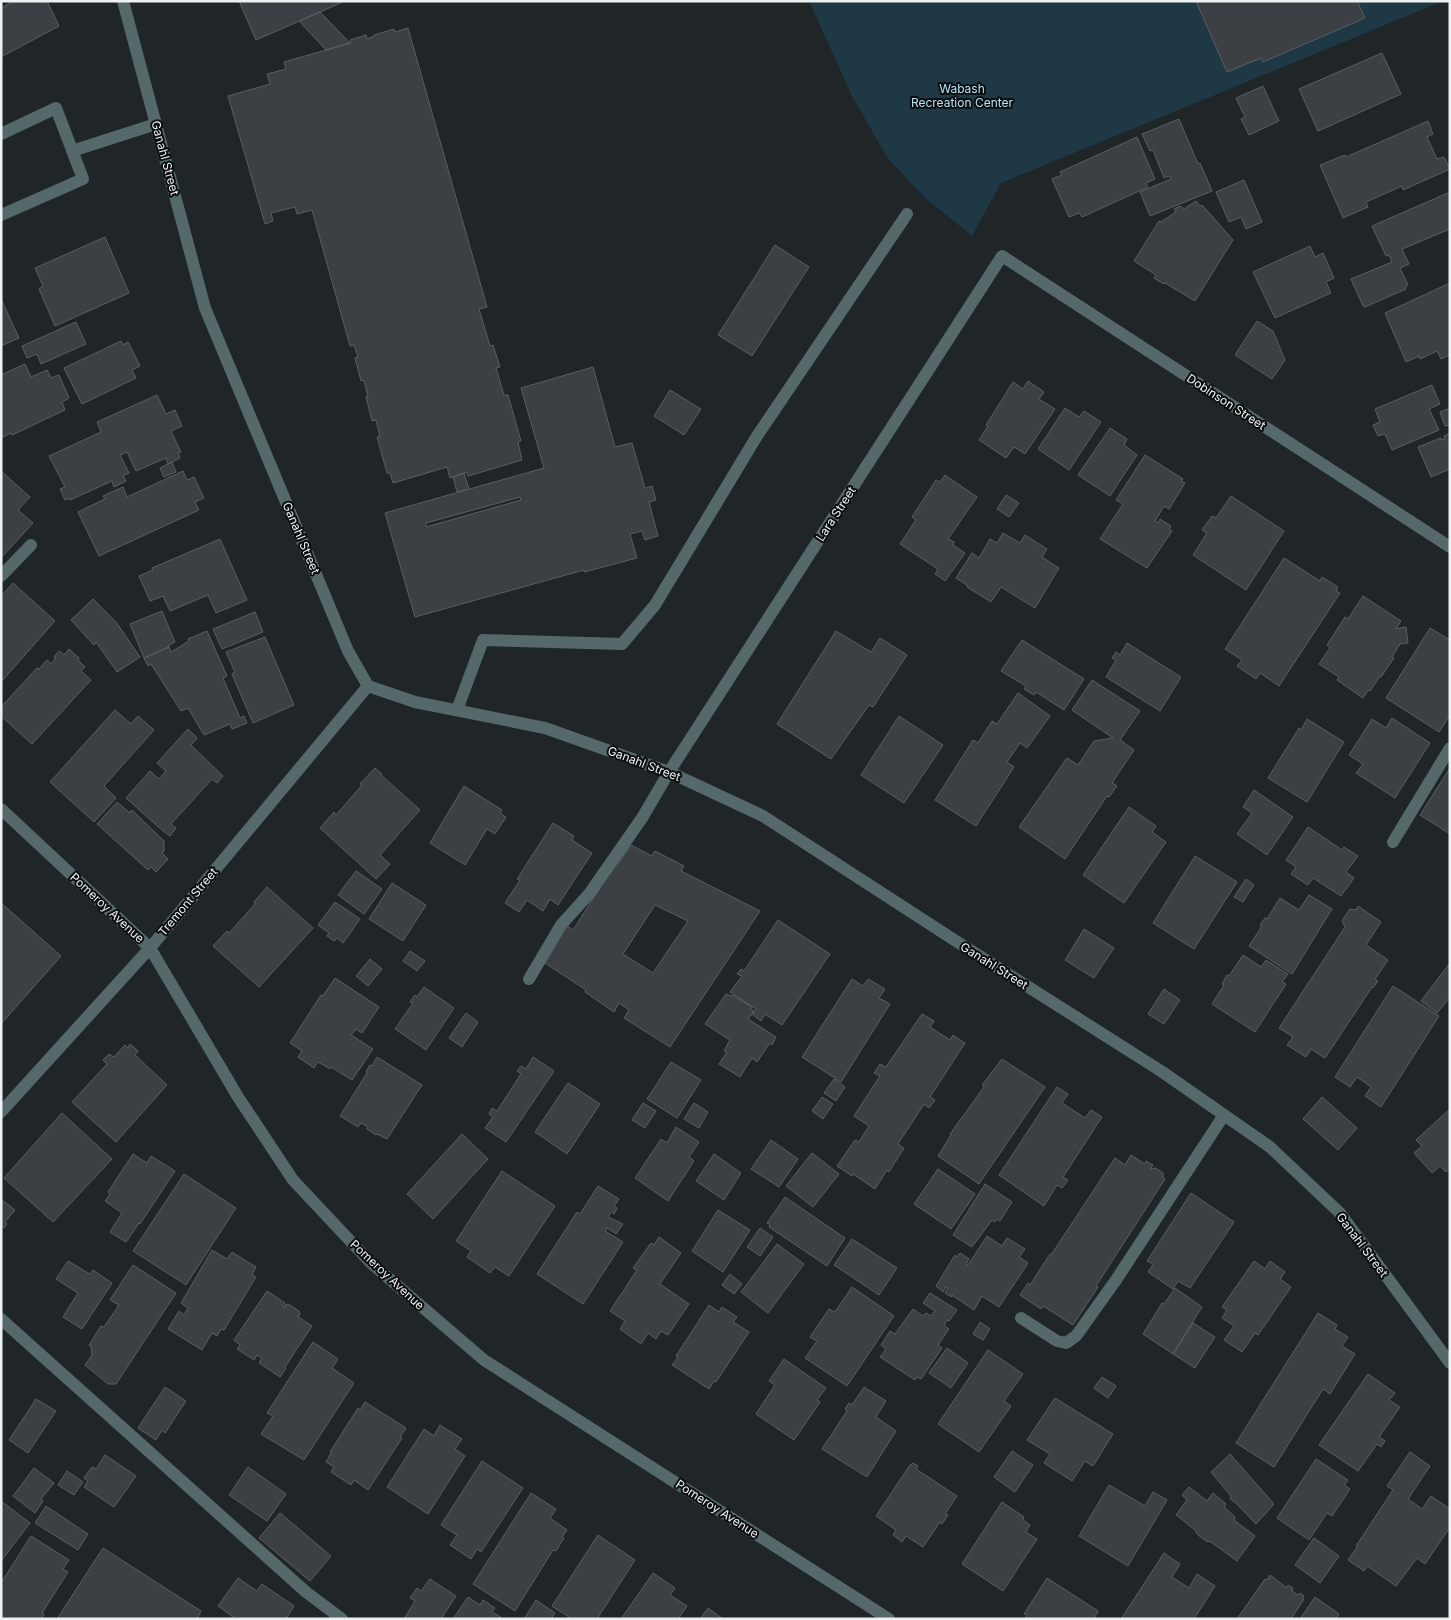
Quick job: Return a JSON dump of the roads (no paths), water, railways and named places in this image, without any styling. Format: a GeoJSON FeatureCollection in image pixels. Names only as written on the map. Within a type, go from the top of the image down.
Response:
{"type":"FeatureCollection","features":[{"type":"Feature","properties":{"kind":"street","name":"Ganahl Street"},"geometry":{"type":"LineString","coordinates":[[123,1],[205,308],[348,651],[368,686],[415,702],[545,728],[669,772],[763,816],[950,938],[1161,1071],[1270,1147],[1340,1213],[1450,1363]]}},
{"type":"Feature","properties":{"kind":"street"},"geometry":{"type":"LineString","coordinates":[[1,134],[56,108],[83,179],[1,215]]}},
{"type":"Feature","properties":{"kind":"street"},"geometry":{"type":"LineString","coordinates":[[72,151],[156,124]]}},
{"type":"Feature","properties":{"kind":"street"},"geometry":{"type":"LineString","coordinates":[[457,710],[483,640],[622,644],[656,605],[757,436],[907,214]]}},
{"type":"Feature","properties":{"kind":"street","name":"Dobinson Street"},"geometry":{"type":"LineString","coordinates":[[1002,256],[1450,547]]}},
{"type":"Feature","properties":{"kind":"street","name":"Lara Street"},"geometry":{"type":"LineString","coordinates":[[529,979],[561,926],[589,894],[642,818],[669,772],[1002,256]]}},
{"type":"Feature","properties":{"kind":"street"},"geometry":{"type":"LineString","coordinates":[[1,576],[31,545]]}},
{"type":"Feature","properties":{"kind":"street","name":"Tremont Street"},"geometry":{"type":"LineString","coordinates":[[1,1112],[150,948],[368,686]]}},
{"type":"Feature","properties":{"kind":"street"},"geometry":{"type":"LineString","coordinates":[[1393,842],[1450,748]]}},
{"type":"Feature","properties":{"kind":"street","name":"Pomeroy Avenue"},"geometry":{"type":"LineString","coordinates":[[1,809],[150,948],[238,1097],[292,1180],[371,1263],[484,1360],[889,1619]]}},
{"type":"Feature","properties":{"kind":"street"},"geometry":{"type":"LineString","coordinates":[[1021,1318],[1057,1341],[1066,1343],[1076,1336],[1116,1280],[1224,1115]]}},
{"type":"Feature","properties":{"kind":"street"},"geometry":{"type":"LineString","coordinates":[[1,1319],[299,1586],[342,1619]]}},
{"type":"Feature","properties":{"kind":"park label","name":"Wabash Recreation Center"},"geometry":{"type":"Point","coordinates":[962,96]}}]}
